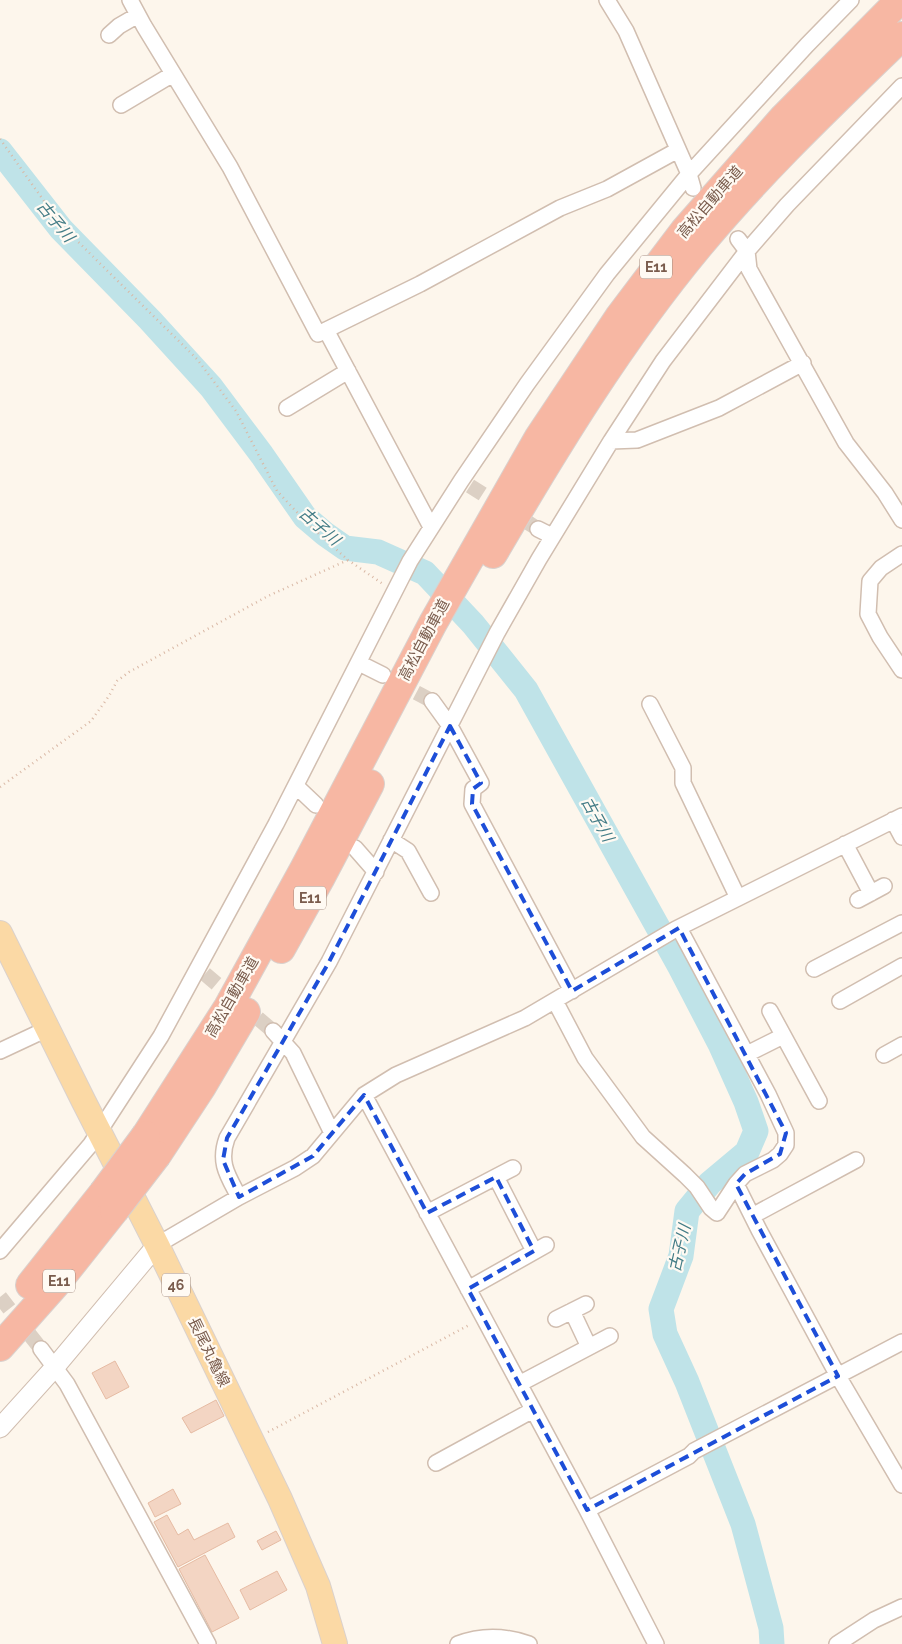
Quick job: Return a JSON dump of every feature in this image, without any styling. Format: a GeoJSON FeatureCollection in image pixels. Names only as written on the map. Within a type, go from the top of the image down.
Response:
{"type":"FeatureCollection","features":[{"type":"Feature","properties":{"kind":"highway","name":"高松自動車道"},"geometry":{"type":"LineString","coordinates":[[0,1347],[56,1284],[109,1202],[215,1064],[320,879],[440,628],[469,577],[539,436],[619,317],[684,231],[784,116],[900,0]]}},
{"type":"Feature","properties":{"kind":"highway","name":"高松自動車道"},"geometry":{"type":"LineString","coordinates":[[469,577],[636,328],[699,246],[799,135],[902,36]]}},
{"type":"Feature","properties":{"kind":"highway","name":"高松自動車道"},"geometry":{"type":"LineString","coordinates":[[0,1318],[109,1202]]}},
{"type":"Feature","properties":{"kind":"main road","name":"長尾丸亀線"},"geometry":{"type":"LineString","coordinates":[[0,933],[157,1245],[280,1499],[318,1586],[335,1644]]}},
{"type":"Feature","properties":{"kind":"street"},"geometry":{"type":"LineString","coordinates":[[130,0],[230,167],[318,334],[420,284],[560,208],[607,189],[678,150]]}},
{"type":"Feature","properties":{"kind":"street"},"geometry":{"type":"LineString","coordinates":[[607,0],[626,31],[691,181]]}},
{"type":"Feature","properties":{"kind":"street"},"geometry":{"type":"LineString","coordinates":[[0,1251],[92,1144],[201,972],[410,561],[431,527],[465,483],[527,384],[607,274],[691,181],[807,45],[851,0]]}},
{"type":"Feature","properties":{"kind":"street"},"geometry":{"type":"LineString","coordinates":[[109,35],[119,26],[138,15]]}},
{"type":"Feature","properties":{"kind":"street"},"geometry":{"type":"LineString","coordinates":[[121,105],[173,74]]}},
{"type":"Feature","properties":{"kind":"street"},"geometry":{"type":"LineString","coordinates":[[239,1197],[223,1160],[227,1138],[278,1037],[329,962],[497,632],[552,536],[663,361],[742,245],[787,205],[902,86]]}},
{"type":"Feature","properties":{"kind":"street"},"geometry":{"type":"LineString","coordinates":[[742,245],[749,270],[846,443],[885,493],[902,520]]}},
{"type":"Feature","properties":{"kind":"street"},"geometry":{"type":"LineString","coordinates":[[326,330],[431,527]]}},
{"type":"Feature","properties":{"kind":"street"},"geometry":{"type":"LineString","coordinates":[[611,441],[637,440],[719,408],[803,364]]}},
{"type":"Feature","properties":{"kind":"street"},"geometry":{"type":"LineString","coordinates":[[287,408],[348,371]]}},
{"type":"Feature","properties":{"kind":"street"},"geometry":{"type":"LineString","coordinates":[[538,529],[552,536]]}},
{"type":"Feature","properties":{"kind":"street"},"geometry":{"type":"LineString","coordinates":[[902,554],[881,568],[870,581],[868,614],[880,637],[902,670]]}},
{"type":"Feature","properties":{"kind":"street"},"geometry":{"type":"LineString","coordinates":[[359,663],[383,675]]}},
{"type":"Feature","properties":{"kind":"street"},"geometry":{"type":"LineString","coordinates":[[432,701],[450,726],[481,783],[473,789],[472,804],[572,991]]}},
{"type":"Feature","properties":{"kind":"street"},"geometry":{"type":"LineString","coordinates":[[650,704],[683,768],[683,783],[738,898]]}},
{"type":"Feature","properties":{"kind":"street"},"geometry":{"type":"LineString","coordinates":[[296,786],[316,806]]}},
{"type":"Feature","properties":{"kind":"street"},"geometry":{"type":"LineString","coordinates":[[0,1428],[55,1367],[157,1245],[239,1197],[295,1168],[312,1156],[364,1094],[396,1075],[525,1018],[649,943],[898,818],[902,837]]}},
{"type":"Feature","properties":{"kind":"street"},"geometry":{"type":"LineString","coordinates":[[391,840],[408,851],[431,893]]}},
{"type":"Feature","properties":{"kind":"street"},"geometry":{"type":"LineString","coordinates":[[845,844],[871,893]]}},
{"type":"Feature","properties":{"kind":"street"},"geometry":{"type":"LineString","coordinates":[[355,848],[376,872]]}},
{"type":"Feature","properties":{"kind":"street"},"geometry":{"type":"LineString","coordinates":[[814,969],[902,923]]}},
{"type":"Feature","properties":{"kind":"street"},"geometry":{"type":"LineString","coordinates":[[555,1001],[585,1058],[643,1137],[686,1175],[717,1213],[745,1174],[773,1160],[780,1154],[786,1145],[786,1133],[781,1119],[747,1054],[677,928]]}},
{"type":"Feature","properties":{"kind":"street"},"geometry":{"type":"LineString","coordinates":[[840,1001],[902,966]]}},
{"type":"Feature","properties":{"kind":"street"},"geometry":{"type":"LineString","coordinates":[[770,1012],[819,1101]]}},
{"type":"Feature","properties":{"kind":"street"},"geometry":{"type":"LineString","coordinates":[[0,1051],[47,1029]]}},
{"type":"Feature","properties":{"kind":"street"},"geometry":{"type":"LineString","coordinates":[[747,1054],[784,1036]]}},
{"type":"Feature","properties":{"kind":"street"},"geometry":{"type":"LineString","coordinates":[[278,1037],[293,1053],[332,1133]]}},
{"type":"Feature","properties":{"kind":"street"},"geometry":{"type":"LineString","coordinates":[[884,1055],[902,1045]]}},
{"type":"Feature","properties":{"kind":"street"},"geometry":{"type":"LineString","coordinates":[[364,1094],[656,1644]]}},
{"type":"Feature","properties":{"kind":"street"},"geometry":{"type":"LineString","coordinates":[[752,1216],[856,1160]]}},
{"type":"Feature","properties":{"kind":"street"},"geometry":{"type":"LineString","coordinates":[[427,1212],[513,1168]]}},
{"type":"Feature","properties":{"kind":"street"},"geometry":{"type":"LineString","coordinates":[[468,1289],[540,1248],[496,1177]]}},
{"type":"Feature","properties":{"kind":"street"},"geometry":{"type":"LineString","coordinates":[[736,1184],[838,1376],[902,1485]]}},
{"type":"Feature","properties":{"kind":"street"},"geometry":{"type":"LineString","coordinates":[[556,1319],[586,1304]]}},
{"type":"Feature","properties":{"kind":"street"},"geometry":{"type":"LineString","coordinates":[[572,1311],[589,1347]]}},
{"type":"Feature","properties":{"kind":"street"},"geometry":{"type":"LineString","coordinates":[[519,1384],[610,1336]]}},
{"type":"Feature","properties":{"kind":"street"},"geometry":{"type":"LineString","coordinates":[[586,1510],[902,1342]]}},
{"type":"Feature","properties":{"kind":"street"},"geometry":{"type":"LineString","coordinates":[[41,1349],[67,1384],[208,1644]]}},
{"type":"Feature","properties":{"kind":"street"},"geometry":{"type":"LineString","coordinates":[[436,1463],[533,1410]]}},
{"type":"Feature","properties":{"kind":"street"},"geometry":{"type":"LineString","coordinates":[[837,1644],[874,1620],[902,1607]]}},
{"type":"Feature","properties":{"kind":"street"},"geometry":{"type":"LineString","coordinates":[[458,1644],[485,1637],[504,1638],[529,1644]]}},
{"type":"Feature","properties":{"kind":"path"},"geometry":{"type":"LineString","coordinates":[[0,139],[61,225],[197,359],[236,411],[277,492],[308,524],[348,560],[397,587]]}},
{"type":"Feature","properties":{"kind":"path"},"geometry":{"type":"LineString","coordinates":[[0,787],[91,721],[117,681],[129,672],[268,596],[348,560]]}},
{"type":"Feature","properties":{"kind":"path"},"geometry":{"type":"LineString","coordinates":[[252,1441],[484,1318]]}},
{"type":"Feature","properties":{"kind":"highlighted area"},"geometry":{"type":"Polygon","coordinates":[[[450,726],[481,783],[473,789],[472,804],[572,991],[679,928],[786,1133],[780,1154],[745,1174],[736,1184],[838,1376],[587,1510],[468,1289],[534,1251],[496,1177],[427,1213],[364,1095],[313,1156],[239,1197],[223,1160],[227,1138],[329,962],[450,726]]]}},
{"type":"Feature","properties":{"kind":"building"},"geometry":{"type":"Polygon","coordinates":[[[115,1361],[129,1387],[106,1399],[92,1373],[115,1361]]]}},
{"type":"Feature","properties":{"kind":"building"},"geometry":{"type":"Polygon","coordinates":[[[216,1400],[224,1416],[191,1433],[182,1418],[216,1400]]]}},
{"type":"Feature","properties":{"kind":"building"},"geometry":{"type":"Polygon","coordinates":[[[173,1489],[181,1504],[155,1517],[148,1503],[173,1489]]]}},
{"type":"Feature","properties":{"kind":"building"},"geometry":{"type":"Polygon","coordinates":[[[167,1515],[178,1535],[188,1529],[194,1540],[228,1523],[235,1537],[178,1567],[154,1522],[167,1515]]]}},
{"type":"Feature","properties":{"kind":"building"},"geometry":{"type":"Polygon","coordinates":[[[276,1531],[281,1540],[262,1550],[257,1541],[276,1531]]]}},
{"type":"Feature","properties":{"kind":"building"},"geometry":{"type":"Polygon","coordinates":[[[205,1555],[239,1618],[212,1632],[179,1569],[205,1555]]]}},
{"type":"Feature","properties":{"kind":"building"},"geometry":{"type":"Polygon","coordinates":[[[277,1571],[287,1590],[250,1610],[240,1590],[277,1571]]]}},
{"type":"Feature","properties":{"kind":"waterway","name":"古子川"},"geometry":{"type":"LineString","coordinates":[[0,151],[61,229],[150,320],[211,387],[305,517],[345,548],[378,552],[425,573],[473,624],[526,690],[680,967],[720,1044],[746,1102],[756,1131],[747,1152],[710,1183],[687,1211],[681,1256],[661,1309],[665,1334],[687,1382],[743,1524],[771,1628],[772,1644]]}},
{"type":"Feature","properties":{"kind":"tunnel"},"geometry":{"type":"LineString","coordinates":[[470,486],[538,529]]}},
{"type":"Feature","properties":{"kind":"tunnel"},"geometry":{"type":"LineString","coordinates":[[396,682],[432,701]]}},
{"type":"Feature","properties":{"kind":"tunnel"},"geometry":{"type":"LineString","coordinates":[[205,974],[273,1031]]}},
{"type":"Feature","properties":{"kind":"tunnel"},"geometry":{"type":"LineString","coordinates":[[0,1297],[41,1349]]}}]}
